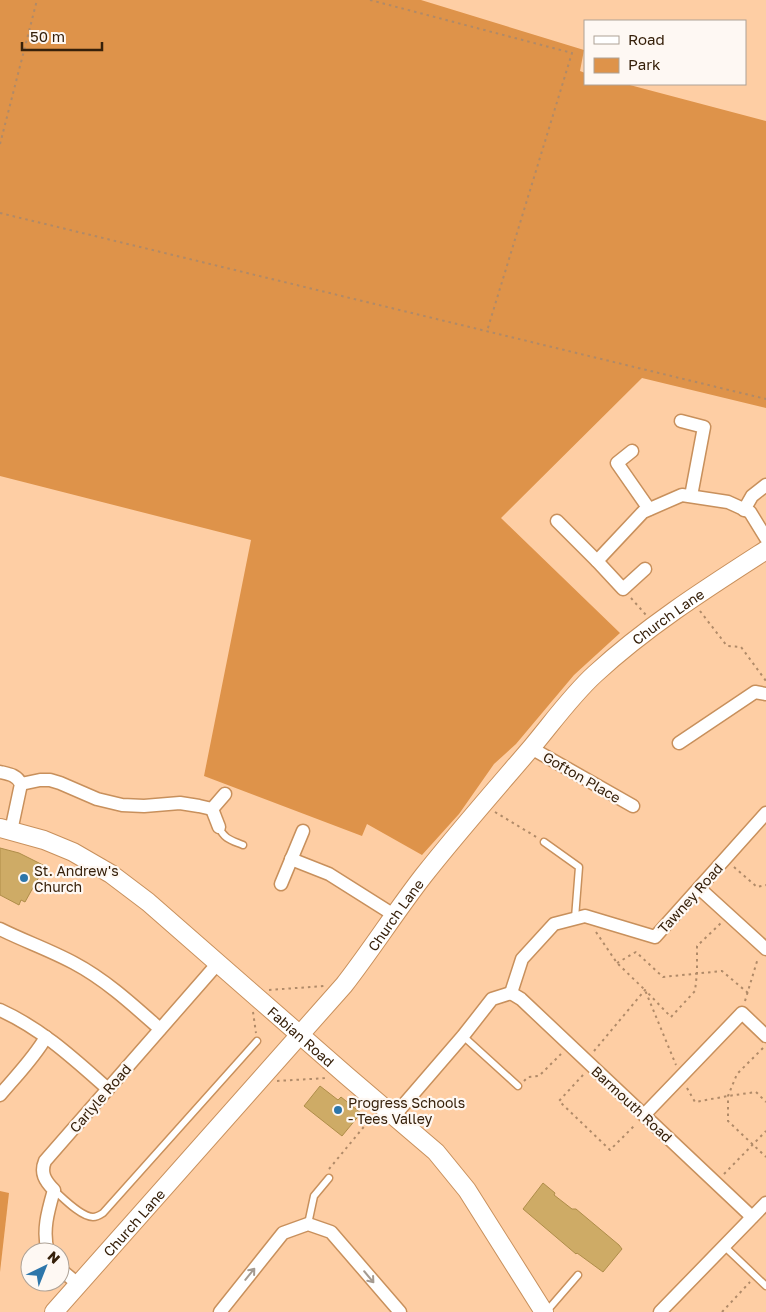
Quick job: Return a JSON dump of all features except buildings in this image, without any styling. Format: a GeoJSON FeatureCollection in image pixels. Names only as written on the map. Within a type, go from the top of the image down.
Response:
{"type":"FeatureCollection","features":[{"type":"Feature","properties":{"kind":"street"},"geometry":{"type":"LineString","coordinates":[[681,421],[704,427],[691,496]]}},
{"type":"Feature","properties":{"kind":"street"},"geometry":{"type":"LineString","coordinates":[[632,451],[618,463],[649,510]]}},
{"type":"Feature","properties":{"kind":"street"},"geometry":{"type":"LineString","coordinates":[[744,510],[752,496],[766,485]]}},
{"type":"Feature","properties":{"kind":"street"},"geometry":{"type":"LineString","coordinates":[[597,562],[643,512],[682,494],[728,502],[750,512],[766,538]]}},
{"type":"Feature","properties":{"kind":"street"},"geometry":{"type":"LineString","coordinates":[[557,521],[623,589],[645,569]]}},
{"type":"Feature","properties":{"kind":"street","name":"Church Lane"},"geometry":{"type":"LineString","coordinates":[[54,1312],[344,985],[424,875],[562,709],[595,674],[655,624],[766,550]]}},
{"type":"Feature","properties":{"kind":"street"},"geometry":{"type":"LineString","coordinates":[[679,743],[755,692],[766,694]]}},
{"type":"Feature","properties":{"kind":"street","name":"Gofton Place"},"geometry":{"type":"LineString","coordinates":[[531,748],[633,806]]}},
{"type":"Feature","properties":{"kind":"street"},"geometry":{"type":"LineString","coordinates":[[0,772],[11,774],[21,784]]}},
{"type":"Feature","properties":{"kind":"street"},"geometry":{"type":"LineString","coordinates":[[21,784],[50,780],[97,798],[122,805],[144,806],[180,803],[212,809]]}},
{"type":"Feature","properties":{"kind":"street"},"geometry":{"type":"LineString","coordinates":[[6,829],[21,784]]}},
{"type":"Feature","properties":{"kind":"street"},"geometry":{"type":"LineString","coordinates":[[212,809],[225,794]]}},
{"type":"Feature","properties":{"kind":"street"},"geometry":{"type":"LineString","coordinates":[[212,809],[219,827]]}},
{"type":"Feature","properties":{"kind":"street","name":"Tawney Road"},"geometry":{"type":"LineString","coordinates":[[580,917],[655,937],[766,813]]}},
{"type":"Feature","properties":{"kind":"street","name":"Fabian Road"},"geometry":{"type":"LineString","coordinates":[[6,829],[44,840],[66,849],[111,874],[148,902],[219,962],[436,1152],[467,1190],[545,1312]]}},
{"type":"Feature","properties":{"kind":"street"},"geometry":{"type":"LineString","coordinates":[[281,884],[303,831]]}},
{"type":"Feature","properties":{"kind":"street"},"geometry":{"type":"LineString","coordinates":[[292,859],[330,874],[394,915]]}},
{"type":"Feature","properties":{"kind":"street"},"geometry":{"type":"LineString","coordinates":[[699,888],[764,948]]}},
{"type":"Feature","properties":{"kind":"street"},"geometry":{"type":"LineString","coordinates":[[388,1111],[463,1036],[492,999],[511,993],[522,959],[554,924],[580,917]]}},
{"type":"Feature","properties":{"kind":"street"},"geometry":{"type":"LineString","coordinates":[[0,929],[75,963],[124,997],[160,1029]]}},
{"type":"Feature","properties":{"kind":"street","name":"Carlyle Road"},"geometry":{"type":"LineString","coordinates":[[54,1190],[44,1178],[42,1168],[45,1161],[219,962]]}},
{"type":"Feature","properties":{"kind":"street","name":"Barmouth Road"},"geometry":{"type":"LineString","coordinates":[[511,993],[521,998],[752,1217]]}},
{"type":"Feature","properties":{"kind":"street"},"geometry":{"type":"LineString","coordinates":[[0,1010],[19,1019],[46,1037],[108,1089]]}},
{"type":"Feature","properties":{"kind":"street"},"geometry":{"type":"LineString","coordinates":[[644,1115],[742,1013],[766,1036]]}},
{"type":"Feature","properties":{"kind":"street"},"geometry":{"type":"LineString","coordinates":[[0,1095],[29,1062],[46,1037]]}},
{"type":"Feature","properties":{"kind":"street"},"geometry":{"type":"LineString","coordinates":[[45,1242],[45,1230],[54,1190]]}},
{"type":"Feature","properties":{"kind":"street"},"geometry":{"type":"LineString","coordinates":[[660,1312],[766,1203]]}},
{"type":"Feature","properties":{"kind":"street"},"geometry":{"type":"LineString","coordinates":[[220,1312],[283,1233],[308,1224],[330,1232],[400,1312]]}},
{"type":"Feature","properties":{"kind":"street"},"geometry":{"type":"LineString","coordinates":[[70,1277],[79,1285]]}},
{"type":"Feature","properties":{"kind":"lane"},"geometry":{"type":"LineString","coordinates":[[219,827],[222,834],[228,839],[243,845]]}},
{"type":"Feature","properties":{"kind":"lane"},"geometry":{"type":"LineString","coordinates":[[544,842],[579,866],[580,917]]}},
{"type":"Feature","properties":{"kind":"lane"},"geometry":{"type":"LineString","coordinates":[[463,1036],[518,1086]]}},
{"type":"Feature","properties":{"kind":"lane"},"geometry":{"type":"LineString","coordinates":[[54,1190],[82,1214],[98,1216],[257,1041]]}},
{"type":"Feature","properties":{"kind":"lane"},"geometry":{"type":"LineString","coordinates":[[308,1224],[314,1196],[329,1178]]}},
{"type":"Feature","properties":{"kind":"lane"},"geometry":{"type":"LineString","coordinates":[[724,1246],[766,1286]]}},
{"type":"Feature","properties":{"kind":"lane"},"geometry":{"type":"LineString","coordinates":[[545,1312],[578,1275]]}},
{"type":"Feature","properties":{"kind":"path"},"geometry":{"type":"LineString","coordinates":[[0,144],[37,0]]}},
{"type":"Feature","properties":{"kind":"path"},"geometry":{"type":"LineString","coordinates":[[370,0],[572,53],[487,331]]}},
{"type":"Feature","properties":{"kind":"path"},"geometry":{"type":"LineString","coordinates":[[0,213],[766,399]]}},
{"type":"Feature","properties":{"kind":"path"},"geometry":{"type":"LineString","coordinates":[[623,589],[646,615]]}},
{"type":"Feature","properties":{"kind":"path"},"geometry":{"type":"LineString","coordinates":[[690,600],[727,646],[742,647],[766,681]]}},
{"type":"Feature","properties":{"kind":"path"},"geometry":{"type":"LineString","coordinates":[[482,805],[544,842]]}},
{"type":"Feature","properties":{"kind":"path"},"geometry":{"type":"LineString","coordinates":[[725,859],[757,888],[766,885]]}},
{"type":"Feature","properties":{"kind":"path"},"geometry":{"type":"LineString","coordinates":[[580,917],[616,963],[671,1017],[695,991],[697,946],[729,916]]}},
{"type":"Feature","properties":{"kind":"path"},"geometry":{"type":"LineString","coordinates":[[742,1013],[764,948]]}},
{"type":"Feature","properties":{"kind":"path"},"geometry":{"type":"LineString","coordinates":[[616,963],[636,952],[663,977],[722,971],[748,993]]}},
{"type":"Feature","properties":{"kind":"path"},"geometry":{"type":"LineString","coordinates":[[644,1115],[610,1150],[559,1101],[596,1060],[591,1055],[645,990]]}},
{"type":"Feature","properties":{"kind":"path"},"geometry":{"type":"LineString","coordinates":[[645,990],[681,1077],[695,1102],[756,1092],[766,1102]]}},
{"type":"Feature","properties":{"kind":"path"},"geometry":{"type":"LineString","coordinates":[[766,1044],[737,1074],[728,1096],[728,1121],[766,1157]]}},
{"type":"Feature","properties":{"kind":"path"},"geometry":{"type":"LineString","coordinates":[[518,1086],[528,1077],[539,1076],[570,1045]]}},
{"type":"Feature","properties":{"kind":"path"},"geometry":{"type":"LineString","coordinates":[[329,1178],[325,1173],[388,1111]]}},
{"type":"Feature","properties":{"kind":"path"},"geometry":{"type":"LineString","coordinates":[[716,1182],[766,1131]]}},
{"type":"Feature","properties":{"kind":"path"},"geometry":{"type":"LineString","coordinates":[[722,1312],[756,1276]]}},
{"type":"Feature","properties":{"kind":"path"},"geometry":{"type":"LineString","coordinates":[[724,1309],[728,1312]]}},
{"type":"Feature","properties":{"kind":"green space"},"geometry":{"type":"Polygon","coordinates":[[[0,0],[421,0],[584,50],[580,71],[584,73],[584,85],[630,85],[766,121],[766,408],[642,378],[501,518],[620,633],[574,675],[516,744],[494,764],[459,814],[422,855],[367,824],[362,836],[204,776],[251,540],[0,476],[0,0]]]}},
{"type":"Feature","properties":{"kind":"green space"},"geometry":{"type":"Polygon","coordinates":[[[0,1191],[9,1193],[0,1272],[0,1191]]]}},
{"type":"Feature","properties":{"kind":"place","name":"St. Andrew's Church"},"geometry":{"type":"Point","coordinates":[24,878]}},
{"type":"Feature","properties":{"kind":"place","name":"Progress Schools - Tees Valley"},"geometry":{"type":"Point","coordinates":[338,1110]}}]}
